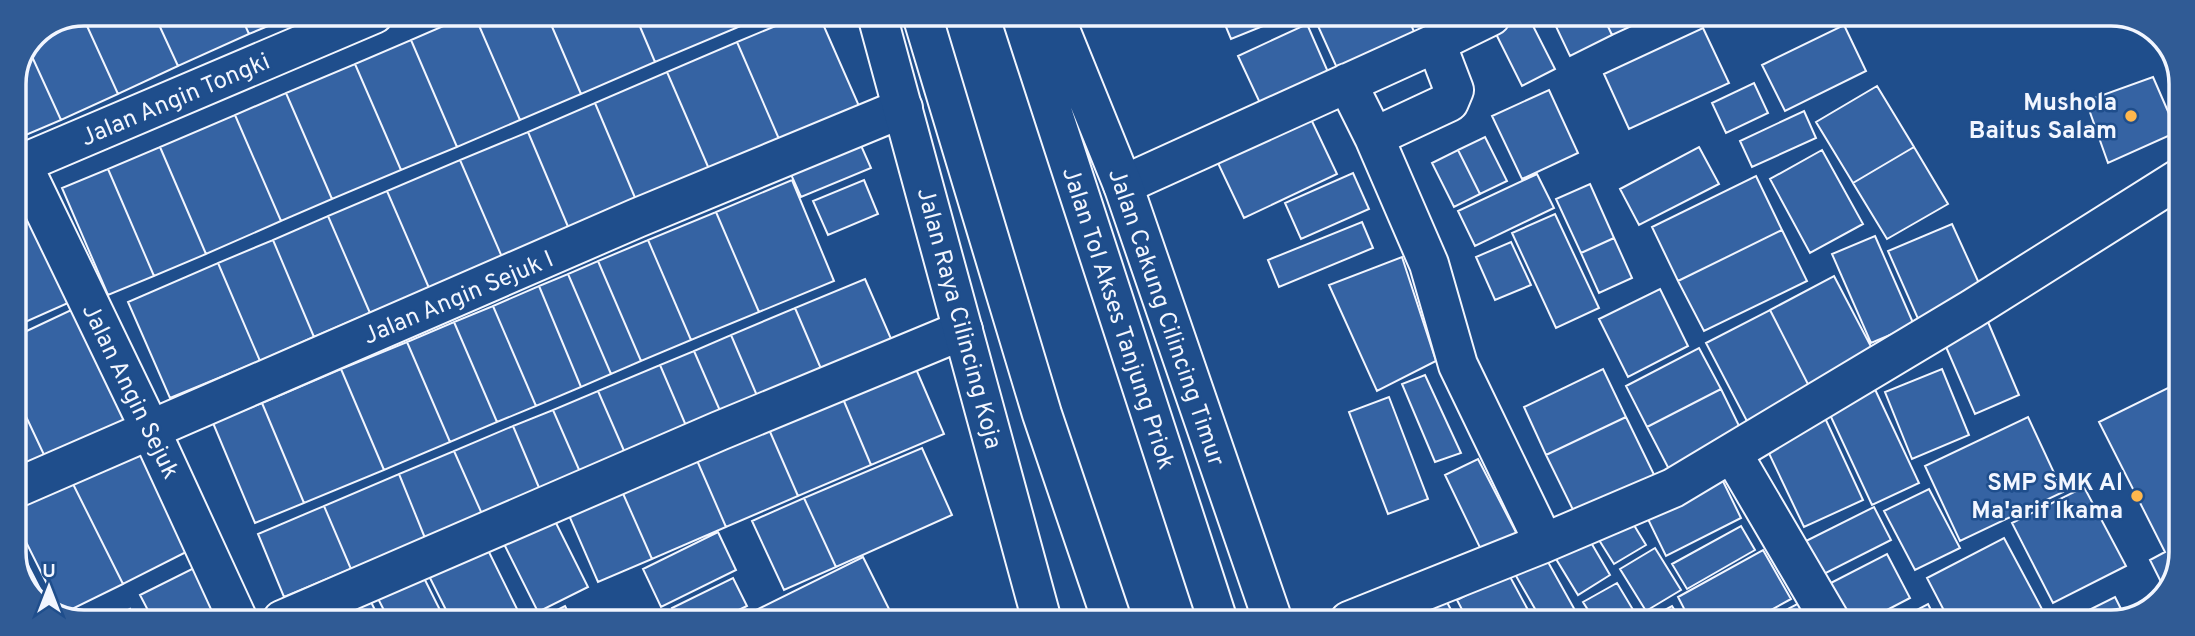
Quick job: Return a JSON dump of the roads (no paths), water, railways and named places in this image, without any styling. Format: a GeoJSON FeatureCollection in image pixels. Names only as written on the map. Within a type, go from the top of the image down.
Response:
{"type":"FeatureCollection","features":[{"type":"Feature","properties":{"kind":"main road","name":"Jalan Angin Tongki"},"geometry":{"type":"LineString","coordinates":[[26,163],[346,26]]}},
{"type":"Feature","properties":{"kind":"main road","name":"Jalan Raya Cilincing Koja"},"geometry":{"type":"LineString","coordinates":[[880,26],[1039,610]]}},
{"type":"Feature","properties":{"kind":"main road"},"geometry":{"type":"LineString","coordinates":[[925,26],[1042,414],[1108,610]]}},
{"type":"Feature","properties":{"kind":"main road","name":"Jalan Tol Akses Tanjung Priok"},"geometry":{"type":"LineString","coordinates":[[1025,26],[1214,610]]}},
{"type":"Feature","properties":{"kind":"main road","name":"Jalan Cakung Cilincing Timur"},"geometry":{"type":"LineString","coordinates":[[1058,26],[1123,185],[1269,610]]}},
{"type":"Feature","properties":{"kind":"main road"},"geometry":{"type":"LineString","coordinates":[[1123,185],[1471,26]]}},
{"type":"Feature","properties":{"kind":"main road"},"geometry":{"type":"LineString","coordinates":[[1374,137],[1449,102],[1454,90],[1436,43]]}},
{"type":"Feature","properties":{"kind":"main road"},"geometry":{"type":"LineString","coordinates":[[1347,83],[1374,137],[1429,264],[1458,365],[1544,543]]}},
{"type":"Feature","properties":{"kind":"main road","name":"Jalan Angin Sejuk I"},"geometry":{"type":"LineString","coordinates":[[26,484],[637,218],[903,108]]}},
{"type":"Feature","properties":{"kind":"main road","name":"Jalan Angin Sejuk"},"geometry":{"type":"LineString","coordinates":[[26,182],[150,429],[233,610]]}},
{"type":"Feature","properties":{"kind":"main road"},"geometry":{"type":"LineString","coordinates":[[1376,610],[1673,488],[1972,309],[2169,185]]}},
{"type":"Feature","properties":{"kind":"main road"},"geometry":{"type":"LineString","coordinates":[[305,610],[719,431],[963,330]]}},
{"type":"Feature","properties":{"kind":"main road"},"geometry":{"type":"LineString","coordinates":[[1732,453],[1824,610]]}},
{"type":"Feature","properties":{"kind":"place","name":"Mushola Baitus Salam"},"geometry":{"type":"Point","coordinates":[2131,116]}},
{"type":"Feature","properties":{"kind":"place","name":"SMP SMK Al Ma'arif Ikama"},"geometry":{"type":"Point","coordinates":[2137,496]}}]}
